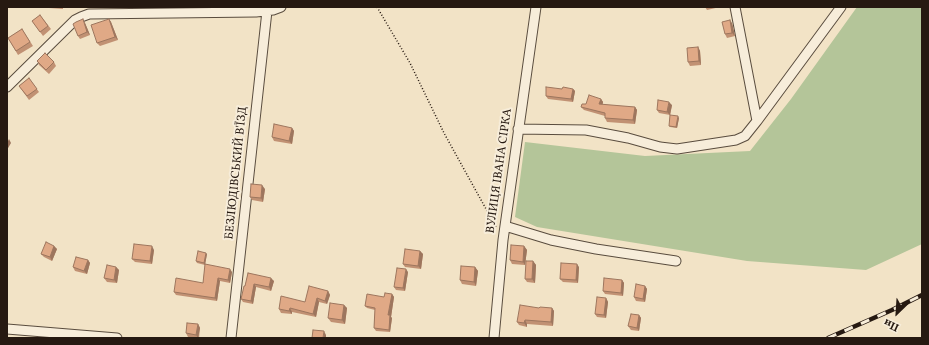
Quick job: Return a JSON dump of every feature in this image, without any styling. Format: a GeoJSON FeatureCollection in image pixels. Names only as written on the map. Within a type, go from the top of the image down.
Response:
{"type":"FeatureCollection","features":[{"type":"Feature","properties":{"kind":"street"},"geometry":{"type":"LineString","coordinates":[[79,7],[81,17]]}},
{"type":"Feature","properties":{"kind":"street"},"geometry":{"type":"LineString","coordinates":[[7,87],[75,20],[90,14],[256,12],[281,7]]}},
{"type":"Feature","properties":{"kind":"street","name":"ВУЛИЦЯ ІВАНА СІРКА"},"geometry":{"type":"LineString","coordinates":[[494,338],[500,227],[518,129],[536,7]]}},
{"type":"Feature","properties":{"kind":"street"},"geometry":{"type":"LineString","coordinates":[[735,7],[757,121]]}},
{"type":"Feature","properties":{"kind":"street"},"geometry":{"type":"LineString","coordinates":[[518,129],[586,130],[628,138],[660,147],[677,149],[736,140],[745,136],[757,121],[841,7]]}},
{"type":"Feature","properties":{"kind":"street","name":"БЕЗЛЮДІВСЬКИЙ В'ЇЗД"},"geometry":{"type":"LineString","coordinates":[[231,338],[267,11]]}},
{"type":"Feature","properties":{"kind":"street"},"geometry":{"type":"LineString","coordinates":[[500,227],[551,240],[596,249],[676,261]]}},
{"type":"Feature","properties":{"kind":"street"},"geometry":{"type":"LineString","coordinates":[[7,329],[117,338]]}},
{"type":"Feature","properties":{"kind":"path"},"geometry":{"type":"LineString","coordinates":[[377,7],[410,63],[444,133],[500,227]]}},
{"type":"Feature","properties":{"kind":"green space"},"geometry":{"type":"Polygon","coordinates":[[[857,7],[922,7],[922,244],[866,270],[747,261],[537,227],[515,217],[525,142],[645,156],[750,151],[791,99],[857,7]]]}},
{"type":"Feature","properties":{"kind":"building"},"geometry":{"type":"Polygon","coordinates":[[[40,15],[48,26],[40,32],[32,21],[40,15]]]}},
{"type":"Feature","properties":{"kind":"building"},"geometry":{"type":"Polygon","coordinates":[[[83,19],[87,32],[78,36],[73,24],[83,19]]]}},
{"type":"Feature","properties":{"kind":"building"},"geometry":{"type":"Polygon","coordinates":[[[109,19],[115,37],[97,43],[91,25],[109,19]]]}},
{"type":"Feature","properties":{"kind":"building"},"geometry":{"type":"Polygon","coordinates":[[[730,20],[732,33],[725,34],[722,22],[730,20]]]}},
{"type":"Feature","properties":{"kind":"building"},"geometry":{"type":"Polygon","coordinates":[[[22,29],[30,42],[16,51],[8,38],[22,29]]]}},
{"type":"Feature","properties":{"kind":"building"},"geometry":{"type":"Polygon","coordinates":[[[698,47],[699,61],[688,62],[687,48],[698,47]]]}},
{"type":"Feature","properties":{"kind":"building"},"geometry":{"type":"Polygon","coordinates":[[[45,53],[54,62],[46,70],[37,61],[45,53]]]}},
{"type":"Feature","properties":{"kind":"building"},"geometry":{"type":"Polygon","coordinates":[[[29,78],[37,89],[27,96],[19,86],[29,78]]]}},
{"type":"Feature","properties":{"kind":"building"},"geometry":{"type":"Polygon","coordinates":[[[546,87],[562,89],[563,87],[573,89],[571,99],[546,96],[546,87]]]}},
{"type":"Feature","properties":{"kind":"building"},"geometry":{"type":"Polygon","coordinates":[[[589,95],[601,99],[599,104],[635,107],[633,120],[605,118],[605,113],[581,107],[582,104],[586,104],[589,95]]]}},
{"type":"Feature","properties":{"kind":"building"},"geometry":{"type":"Polygon","coordinates":[[[658,100],[669,102],[667,112],[657,110],[658,100]]]}},
{"type":"Feature","properties":{"kind":"building"},"geometry":{"type":"Polygon","coordinates":[[[670,115],[678,116],[676,127],[669,126],[670,115]]]}},
{"type":"Feature","properties":{"kind":"building"},"geometry":{"type":"Polygon","coordinates":[[[274,124],[292,128],[289,141],[272,137],[274,124]]]}},
{"type":"Feature","properties":{"kind":"building"},"geometry":{"type":"Polygon","coordinates":[[[251,184],[262,185],[261,198],[250,197],[251,184]]]}},
{"type":"Feature","properties":{"kind":"building"},"geometry":{"type":"Polygon","coordinates":[[[46,242],[54,246],[50,257],[41,254],[46,242]]]}},
{"type":"Feature","properties":{"kind":"building"},"geometry":{"type":"Polygon","coordinates":[[[134,244],[152,246],[150,261],[132,259],[134,244]]]}},
{"type":"Feature","properties":{"kind":"building"},"geometry":{"type":"Polygon","coordinates":[[[511,245],[524,246],[523,262],[510,260],[511,245]]]}},
{"type":"Feature","properties":{"kind":"building"},"geometry":{"type":"Polygon","coordinates":[[[405,249],[420,251],[418,266],[403,264],[405,249]]]}},
{"type":"Feature","properties":{"kind":"building"},"geometry":{"type":"Polygon","coordinates":[[[198,251],[206,253],[204,263],[196,261],[198,251]]]}},
{"type":"Feature","properties":{"kind":"building"},"geometry":{"type":"Polygon","coordinates":[[[76,257],[88,260],[84,271],[73,267],[76,257]]]}},
{"type":"Feature","properties":{"kind":"building"},"geometry":{"type":"Polygon","coordinates":[[[526,261],[533,261],[532,279],[525,279],[526,261]]]}},
{"type":"Feature","properties":{"kind":"building"},"geometry":{"type":"Polygon","coordinates":[[[561,263],[577,264],[576,280],[560,279],[561,263]]]}},
{"type":"Feature","properties":{"kind":"building"},"geometry":{"type":"Polygon","coordinates":[[[205,264],[230,269],[228,280],[218,278],[215,298],[174,292],[176,278],[203,283],[205,264]]]}},
{"type":"Feature","properties":{"kind":"building"},"geometry":{"type":"Polygon","coordinates":[[[107,265],[116,267],[114,280],[104,278],[107,265]]]}},
{"type":"Feature","properties":{"kind":"building"},"geometry":{"type":"Polygon","coordinates":[[[461,266],[475,267],[474,282],[460,280],[461,266]]]}},
{"type":"Feature","properties":{"kind":"building"},"geometry":{"type":"Polygon","coordinates":[[[397,268],[406,269],[403,288],[394,287],[397,268]]]}},
{"type":"Feature","properties":{"kind":"building"},"geometry":{"type":"Polygon","coordinates":[[[248,273],[271,278],[269,287],[254,284],[251,301],[241,299],[248,273]]]}},
{"type":"Feature","properties":{"kind":"building"},"geometry":{"type":"Polygon","coordinates":[[[604,278],[622,280],[621,293],[603,291],[604,278]]]}},
{"type":"Feature","properties":{"kind":"building"},"geometry":{"type":"Polygon","coordinates":[[[636,284],[645,286],[643,299],[634,297],[636,284]]]}},
{"type":"Feature","properties":{"kind":"building"},"geometry":{"type":"Polygon","coordinates":[[[309,286],[328,291],[325,301],[317,298],[313,314],[290,308],[289,311],[279,309],[281,296],[305,302],[309,286]]]}},
{"type":"Feature","properties":{"kind":"building"},"geometry":{"type":"Polygon","coordinates":[[[385,293],[392,294],[388,315],[390,315],[389,330],[374,328],[375,308],[365,306],[367,294],[384,297],[385,293]]]}},
{"type":"Feature","properties":{"kind":"building"},"geometry":{"type":"Polygon","coordinates":[[[597,297],[606,298],[604,315],[595,314],[597,297]]]}},
{"type":"Feature","properties":{"kind":"building"},"geometry":{"type":"Polygon","coordinates":[[[330,303],[344,305],[342,320],[328,318],[330,303]]]}},
{"type":"Feature","properties":{"kind":"building"},"geometry":{"type":"Polygon","coordinates":[[[520,305],[539,308],[552,308],[551,322],[525,320],[524,323],[517,322],[520,305]]]}},
{"type":"Feature","properties":{"kind":"building"},"geometry":{"type":"Polygon","coordinates":[[[631,314],[639,315],[637,328],[628,326],[631,314]]]}},
{"type":"Feature","properties":{"kind":"building"},"geometry":{"type":"Polygon","coordinates":[[[187,323],[198,324],[196,335],[186,333],[187,323]]]}},
{"type":"Feature","properties":{"kind":"building"},"geometry":{"type":"Polygon","coordinates":[[[313,330],[324,331],[323,338],[312,338],[313,330]]]}},
{"type":"Feature","properties":{"kind":"railway"},"geometry":{"type":"LineString","coordinates":[[828,338],[922,295]]}}]}
